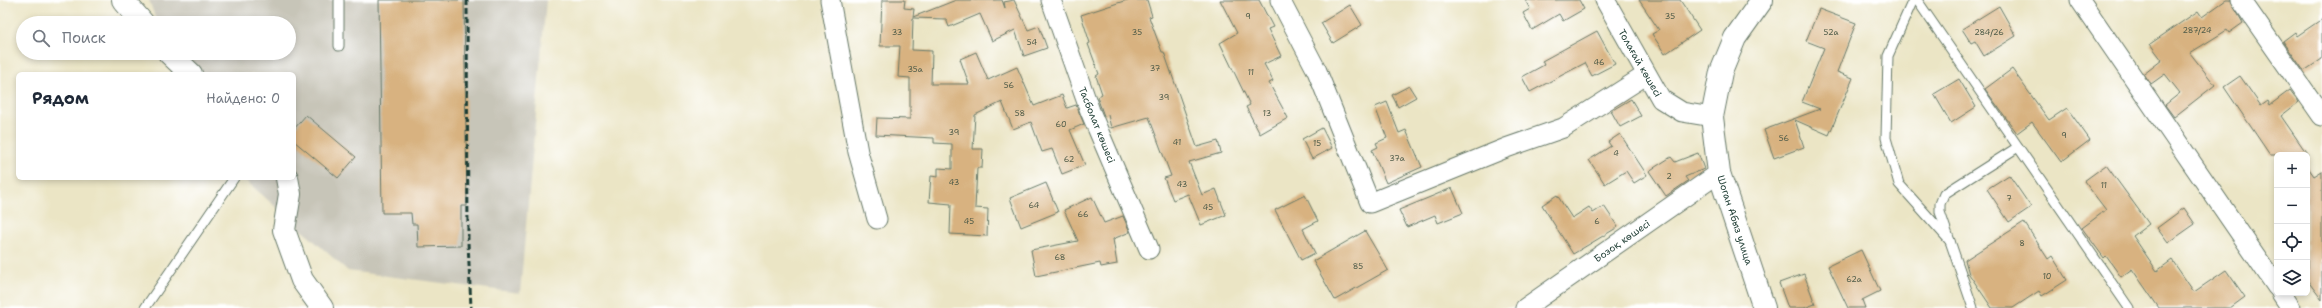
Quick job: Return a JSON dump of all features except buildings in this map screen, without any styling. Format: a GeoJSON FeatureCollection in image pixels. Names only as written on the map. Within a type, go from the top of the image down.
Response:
{"type":"FeatureCollection","features":[{"type":"Feature","properties":{"kind":"street"},"geometry":{"type":"LineString","coordinates":[[123,0],[137,16]]}},
{"type":"Feature","properties":{"kind":"street"},"geometry":{"type":"LineString","coordinates":[[830,0],[858,152],[877,219]]}},
{"type":"Feature","properties":{"kind":"street","name":"Тасболат көшесі"},"geometry":{"type":"LineString","coordinates":[[1051,0],[1090,111],[1149,248]]}},
{"type":"Feature","properties":{"kind":"street"},"geometry":{"type":"LineString","coordinates":[[1280,0],[1317,71],[1370,203],[1563,128],[1646,75]]}},
{"type":"Feature","properties":{"kind":"street","name":"Толағай көшесі"},"geometry":{"type":"LineString","coordinates":[[1605,0],[1646,75],[1661,99],[1682,112],[1712,117]]}},
{"type":"Feature","properties":{"kind":"street","name":"Шоган Абыз улица"},"geometry":{"type":"LineString","coordinates":[[1762,0],[1735,38],[1721,72],[1712,117],[1719,173],[1764,308]]}},
{"type":"Feature","properties":{"kind":"street"},"geometry":{"type":"LineString","coordinates":[[2080,0],[2274,283]]}},
{"type":"Feature","properties":{"kind":"street"},"geometry":{"type":"LineString","coordinates":[[2241,0],[2322,116]]}},
{"type":"Feature","properties":{"kind":"street"},"geometry":{"type":"LineString","coordinates":[[176,60],[189,72]]}},
{"type":"Feature","properties":{"kind":"street","name":"Бозоқ көшесі"},"geometry":{"type":"LineString","coordinates":[[1525,308],[1719,173]]}},
{"type":"Feature","properties":{"kind":"street"},"geometry":{"type":"LineString","coordinates":[[287,180],[290,194],[284,230],[302,280],[322,308]]}},
{"type":"Feature","properties":{"kind":"street"},"geometry":{"type":"LineString","coordinates":[[2283,296],[2292,308]]}},
{"type":"Feature","properties":{"kind":"lane"},"geometry":{"type":"LineString","coordinates":[[339,0],[339,46]]}},
{"type":"Feature","properties":{"kind":"lane"},"geometry":{"type":"LineString","coordinates":[[1913,0],[1888,56],[1886,138],[1898,184],[1950,241]]}},
{"type":"Feature","properties":{"kind":"lane"},"geometry":{"type":"LineString","coordinates":[[1917,0],[2129,308]]}},
{"type":"Feature","properties":{"kind":"lane"},"geometry":{"type":"LineString","coordinates":[[1973,308],[1940,212],[1940,204],[1944,194],[2018,147]]}},
{"type":"Feature","properties":{"kind":"lane"},"geometry":{"type":"LineString","coordinates":[[145,308],[233,180]]}},
{"type":"Feature","properties":{"kind":"shaded area"},"geometry":{"type":"Polygon","coordinates":[[[149,0],[546,0],[520,293],[348,271],[245,180],[296,180],[296,72],[173,72],[169,60],[296,60],[296,16],[155,16],[149,0]]]}},
{"type":"Feature","properties":{"kind":"railway"},"geometry":{"type":"LineString","coordinates":[[467,0],[468,242],[471,308]]}}]}
